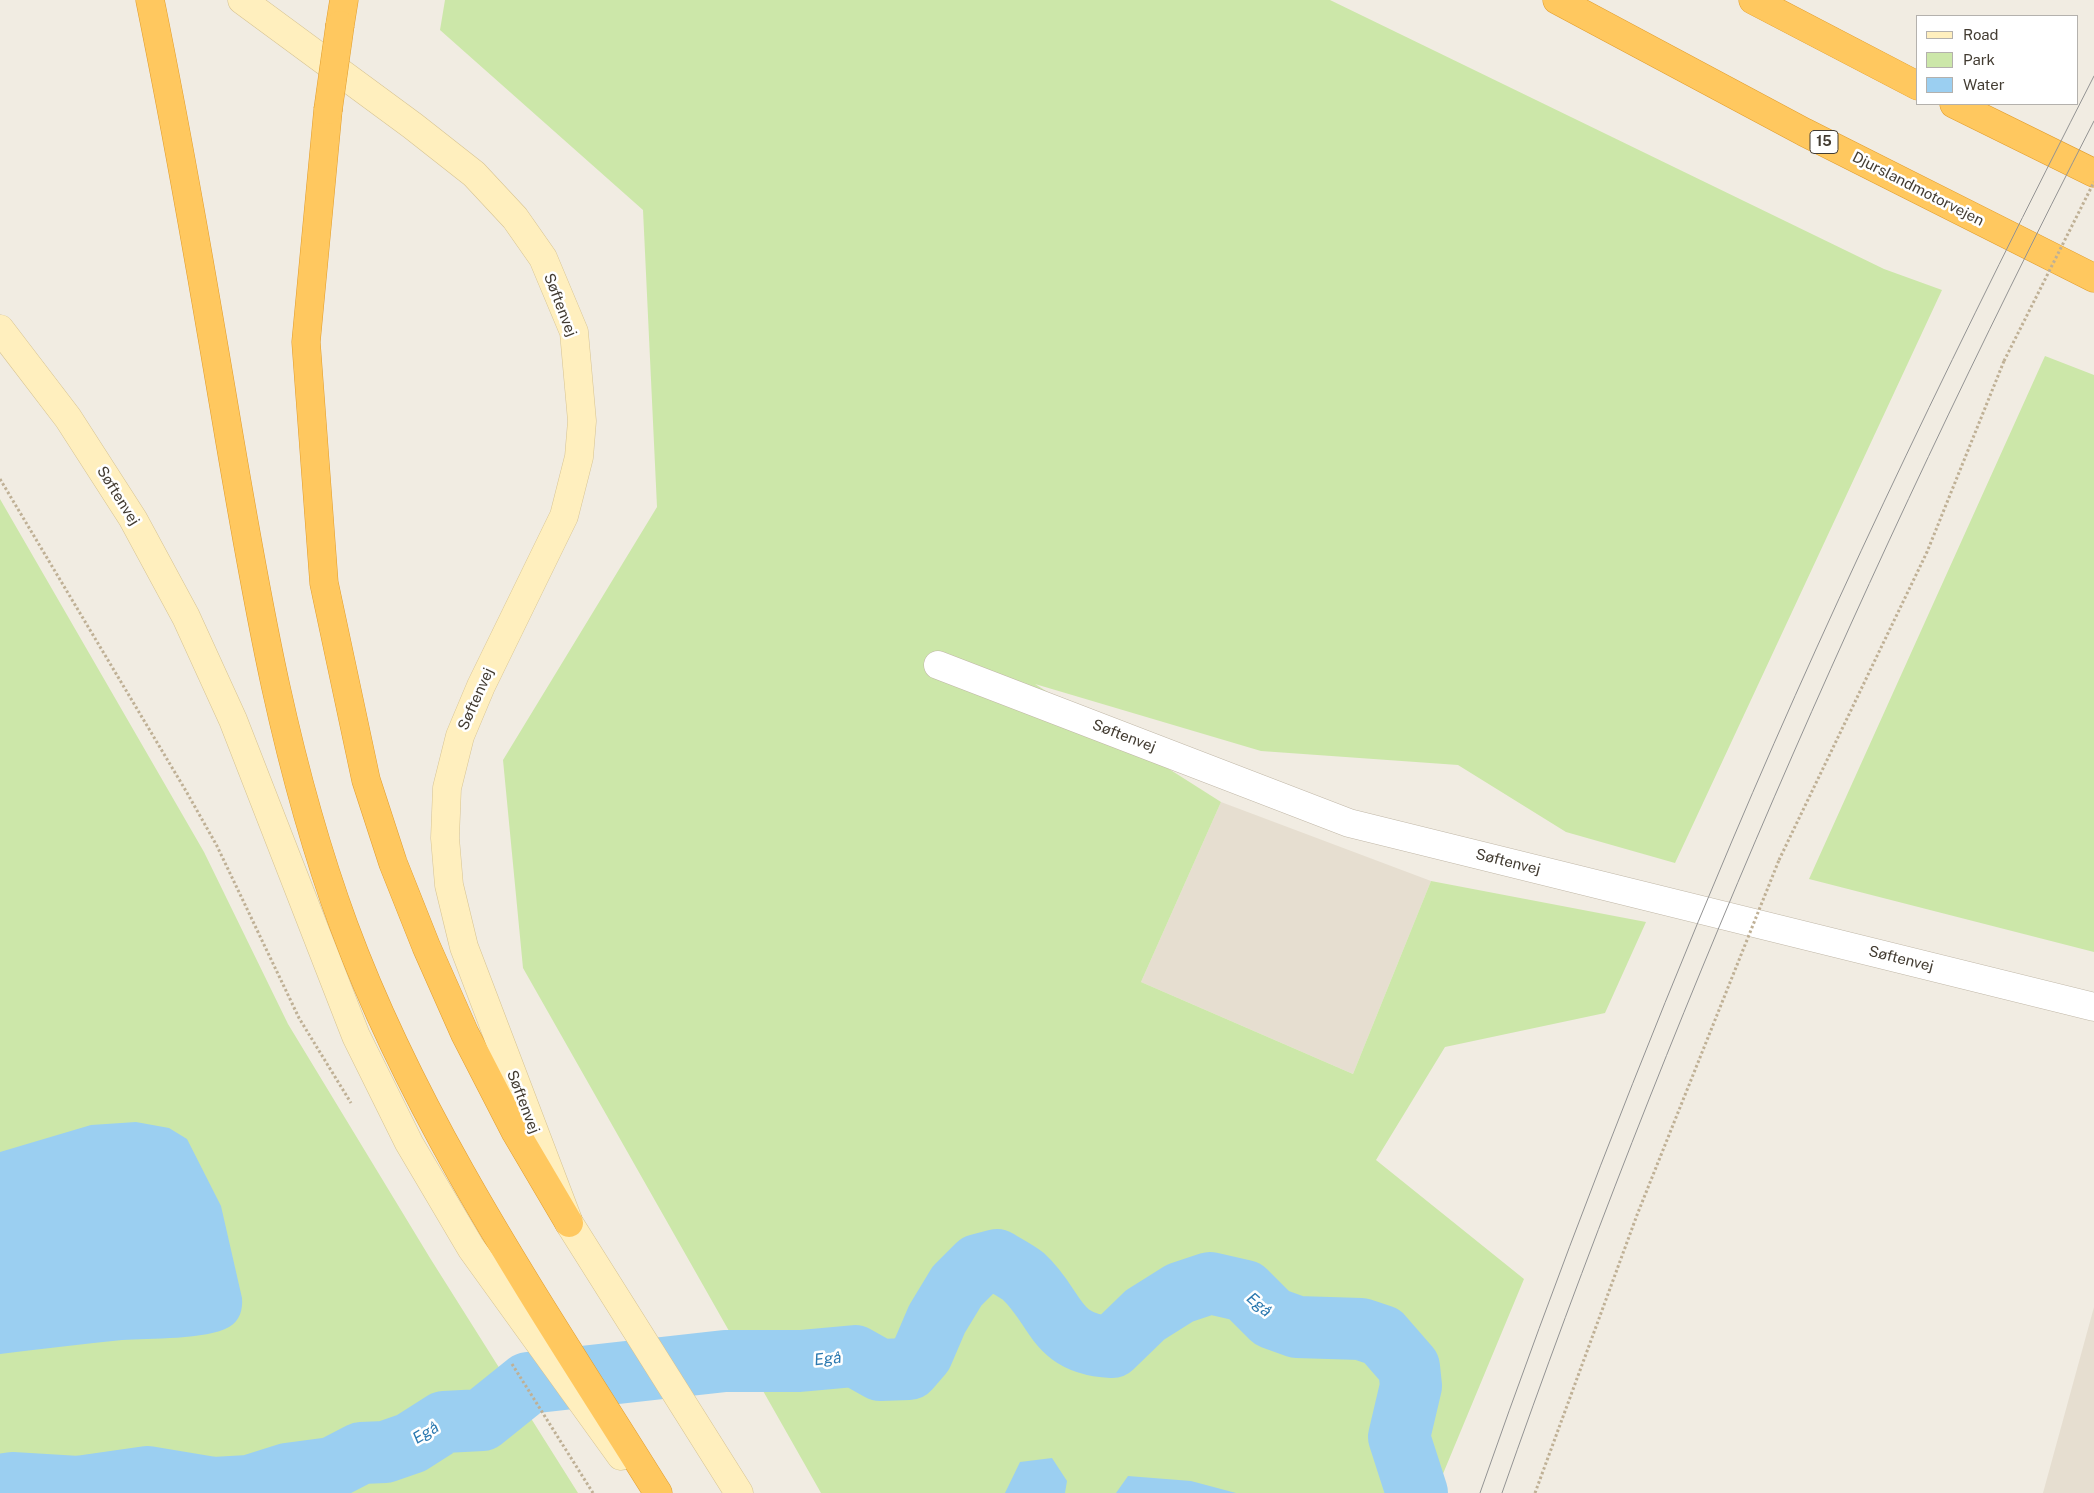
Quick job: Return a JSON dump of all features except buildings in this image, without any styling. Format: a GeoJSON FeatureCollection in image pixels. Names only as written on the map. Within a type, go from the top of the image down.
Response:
{"type":"FeatureCollection","features":[{"type":"Feature","properties":{"kind":"highway"},"geometry":{"type":"LineString","coordinates":[[150,0],[180,144],[257,600],[280,709],[309,822],[344,927],[385,1025],[436,1129],[502,1242],[658,1493]]}},
{"type":"Feature","properties":{"kind":"highway","name":"Djurslandmotorvejen"},"geometry":{"type":"LineString","coordinates":[[1557,0],[1804,132],[2094,278]]}},
{"type":"Feature","properties":{"kind":"highway"},"geometry":{"type":"LineString","coordinates":[[1753,0],[1916,85]]}},
{"type":"Feature","properties":{"kind":"highway"},"geometry":{"type":"LineString","coordinates":[[342,13],[328,110],[306,342],[324,583],[366,780],[397,872],[465,1034],[516,1133],[571,1225]]}},
{"type":"Feature","properties":{"kind":"highway"},"geometry":{"type":"LineString","coordinates":[[1956,105],[2094,173]]}},
{"type":"Feature","properties":{"kind":"main road","name":"Søftenvej"},"geometry":{"type":"LineString","coordinates":[[242,0],[413,126],[474,174],[515,218],[543,258],[574,332],[582,421],[579,457],[564,516],[481,686],[460,736],[447,788],[445,838],[449,885],[464,946],[571,1225],[738,1493]]}},
{"type":"Feature","properties":{"kind":"main road","name":"Søftenvej"},"geometry":{"type":"LineString","coordinates":[[0,329],[78,434],[133,519],[186,617],[233,720],[356,1036],[409,1143],[471,1248],[648,1493]]}},
{"type":"Feature","properties":{"kind":"street","name":"Søftenvej"},"geometry":{"type":"LineString","coordinates":[[938,664],[1349,823],[2094,1007]]}},
{"type":"Feature","properties":{"kind":"path"},"geometry":{"type":"LineString","coordinates":[[1535,1493],[1637,1215],[1779,860],[1927,552],[2004,361],[2094,182]]}},
{"type":"Feature","properties":{"kind":"path"},"geometry":{"type":"LineString","coordinates":[[0,479],[217,846],[299,1018],[353,1106]]}},
{"type":"Feature","properties":{"kind":"path"},"geometry":{"type":"LineString","coordinates":[[510,1361],[593,1493]]}},
{"type":"Feature","properties":{"kind":"shaded area"},"geometry":{"type":"Polygon","coordinates":[[[1221,802],[1431,881],[1353,1074],[1141,982],[1221,802]]]}},
{"type":"Feature","properties":{"kind":"shaded area"},"geometry":{"type":"Polygon","coordinates":[[[2094,1307],[2094,1493],[2043,1493],[2094,1307]]]}},
{"type":"Feature","properties":{"kind":"green space"},"geometry":{"type":"Polygon","coordinates":[[[445,0],[1330,0],[1884,269],[1942,290],[1675,863],[1566,832],[1458,765],[1261,751],[1035,684],[1221,802],[1141,982],[1353,1074],[1431,881],[1646,922],[1605,1013],[1445,1047],[1376,1160],[1524,1279],[1435,1493],[821,1493],[523,968],[503,760],[657,507],[643,210],[440,30],[445,0]]]}},
{"type":"Feature","properties":{"kind":"green space"},"geometry":{"type":"Polygon","coordinates":[[[2045,356],[2094,375],[2094,952],[1809,879],[2045,356]]]}},
{"type":"Feature","properties":{"kind":"green space"},"geometry":{"type":"Polygon","coordinates":[[[0,499],[204,852],[288,1024],[430,1258],[578,1493],[266,1493],[438,1448],[423,1422],[231,1478],[162,1471],[75,1479],[0,1473],[0,499]]]}},
{"type":"Feature","properties":{"kind":"green space"},"geometry":{"type":"Polygon","coordinates":[[[157,1488],[186,1493],[104,1493],[157,1488]]]}},
{"type":"Feature","properties":{"kind":"water"},"geometry":{"type":"Polygon","coordinates":[[[136,1122],[169,1128],[187,1139],[221,1206],[242,1298],[242,1306],[238,1318],[229,1327],[207,1334],[177,1338],[122,1340],[0,1354],[0,1152],[91,1125],[136,1122]]]}},
{"type":"Feature","properties":{"kind":"water"},"geometry":{"type":"Polygon","coordinates":[[[1052,1458],[1067,1481],[1065,1493],[1005,1493],[1020,1462],[1052,1458]]]}},
{"type":"Feature","properties":{"kind":"water"},"geometry":{"type":"Polygon","coordinates":[[[1128,1476],[1191,1481],[1236,1493],[1116,1493],[1128,1476]]]}},
{"type":"Feature","properties":{"kind":"waterway","name":"Egå"},"geometry":{"type":"LineString","coordinates":[[0,1485],[12,1483],[78,1487],[148,1477],[214,1488],[249,1486],[287,1474],[332,1468],[361,1453],[385,1452],[411,1443],[444,1422],[482,1420],[528,1383],[725,1361],[800,1361],[855,1356],[880,1370],[909,1369],[922,1354],[937,1319],[957,1286],[978,1265],[997,1260],[1023,1276],[1067,1332],[1078,1339],[1093,1344],[1112,1347],[1145,1315],[1180,1293],[1210,1283],[1245,1291],[1272,1318],[1297,1327],[1361,1329],[1382,1336],[1409,1367],[1411,1386],[1399,1437],[1417,1493]]}},
{"type":"Feature","properties":{"kind":"tram line"},"geometry":{"type":"LineString","coordinates":[[1480,1493],[1539,1329],[1633,1084],[1698,922],[1774,744],[1906,455],[2094,76]]}},
{"type":"Feature","properties":{"kind":"tram line"},"geometry":{"type":"LineString","coordinates":[[1502,1493],[1565,1317],[1632,1142],[1774,797],[1850,626],[1929,456],[2010,288],[2094,121]]}}]}
